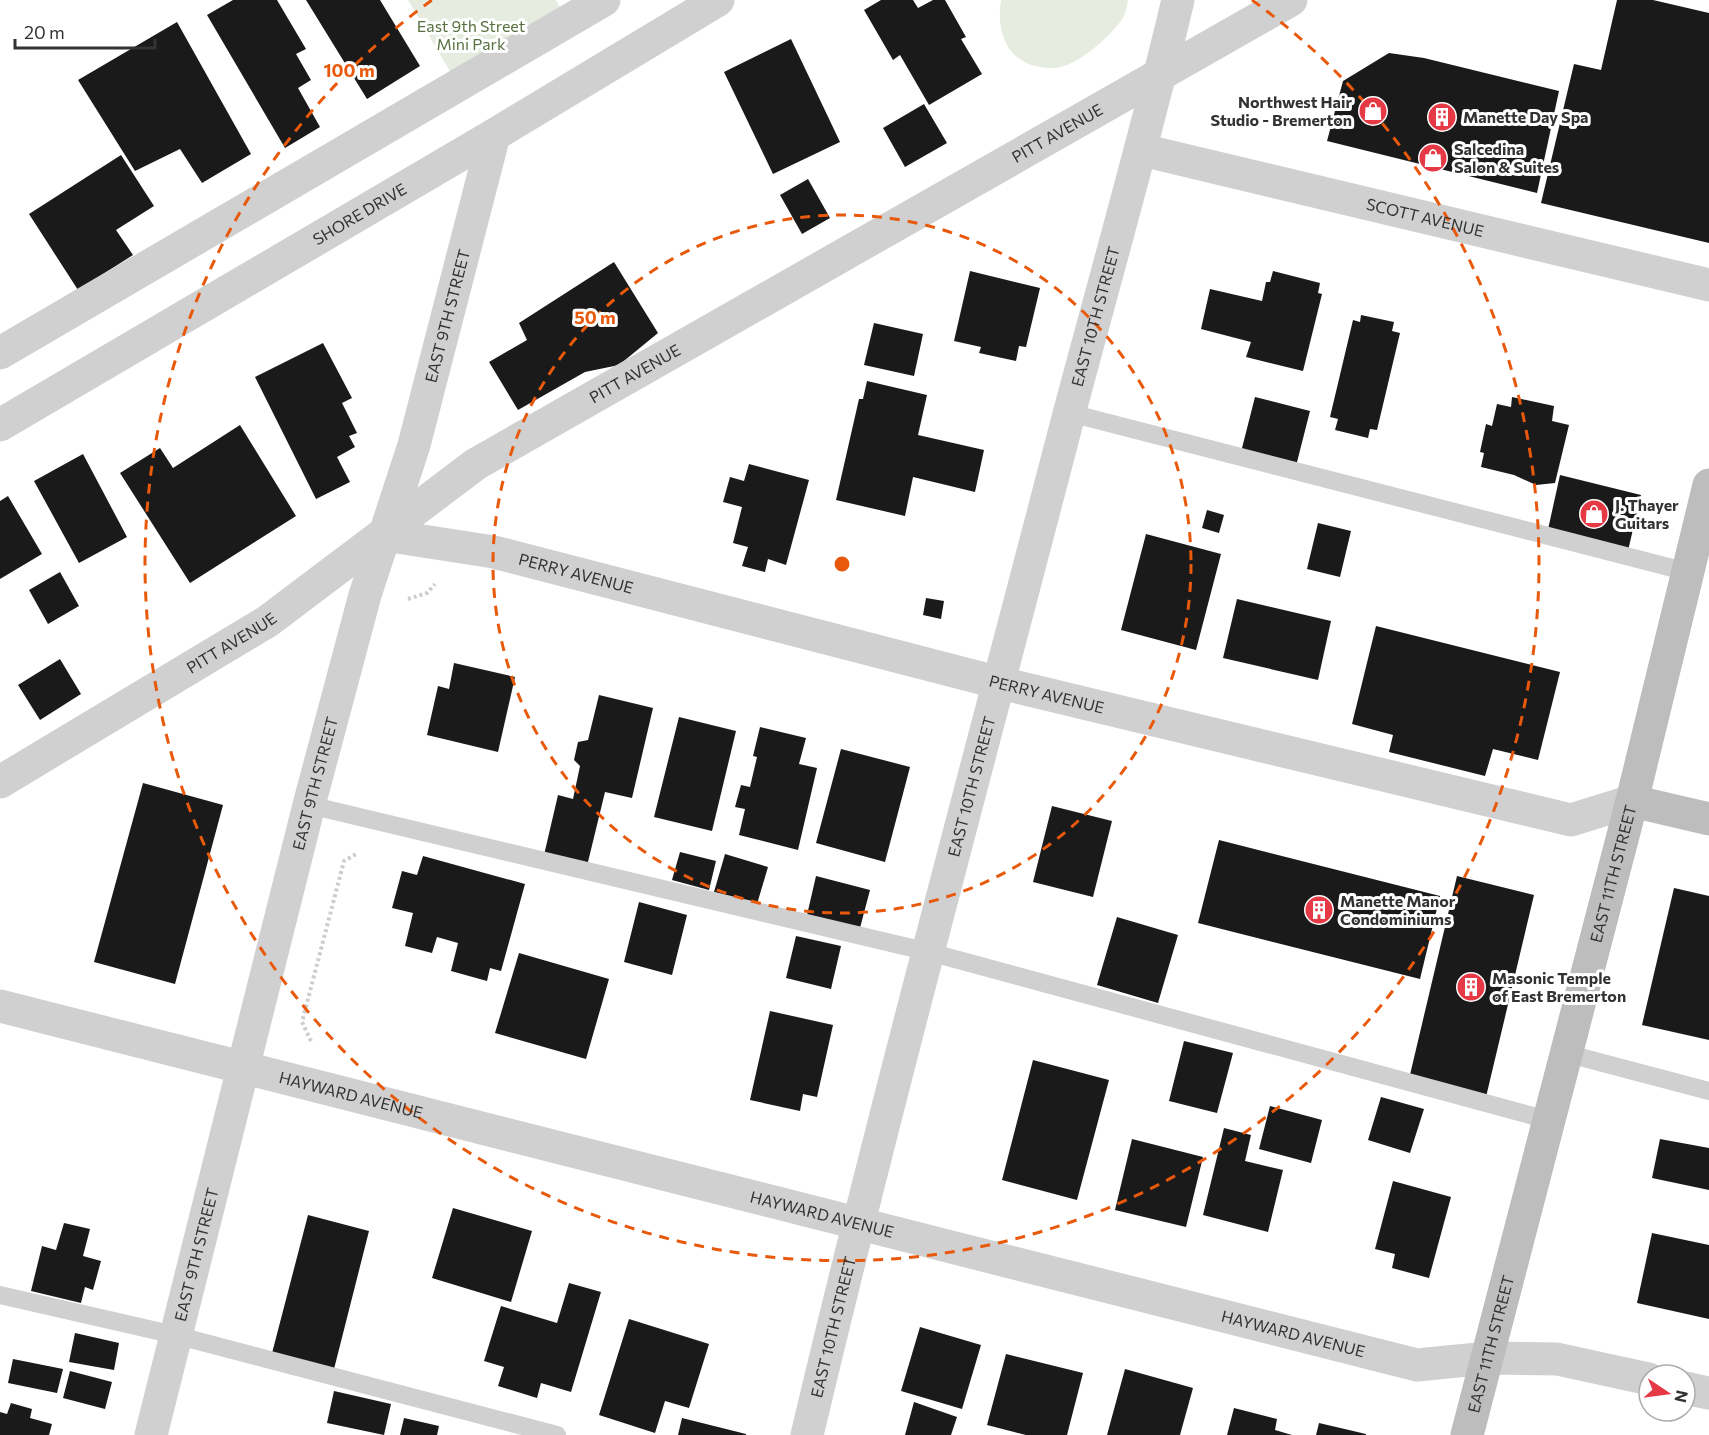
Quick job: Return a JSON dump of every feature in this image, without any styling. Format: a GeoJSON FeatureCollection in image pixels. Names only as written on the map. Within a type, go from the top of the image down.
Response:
{"type":"FeatureCollection","features":[{"type":"Feature","properties":{"kind":"main road","name":"EAST 11TH STREET"},"geometry":{"type":"LineString","coordinates":[[1467,1435],[1564,1053],[1632,801],[1709,485]]}},
{"type":"Feature","properties":{"kind":"main road"},"geometry":{"type":"LineString","coordinates":[[1632,801],[1709,819]]}},
{"type":"Feature","properties":{"kind":"street"},"geometry":{"type":"LineString","coordinates":[[0,353],[604,0]]}},
{"type":"Feature","properties":{"kind":"street","name":"SHORE DRIVE"},"geometry":{"type":"LineString","coordinates":[[0,425],[494,135],[718,0]]}},
{"type":"Feature","properties":{"kind":"street","name":"EAST 10TH STREET"},"geometry":{"type":"LineString","coordinates":[[807,1435],[858,1224],[1070,413],[1142,150],[1178,0]]}},
{"type":"Feature","properties":{"kind":"street","name":"PITT AVENUE"},"geometry":{"type":"LineString","coordinates":[[0,782],[268,621],[476,464],[1291,0]]}},
{"type":"Feature","properties":{"kind":"street","name":"EAST 9TH STREET"},"geometry":{"type":"LineString","coordinates":[[151,1435],[309,805],[384,535],[414,445],[494,135]]}},
{"type":"Feature","properties":{"kind":"street","name":"SCOTT AVENUE"},"geometry":{"type":"LineString","coordinates":[[1142,150],[1709,285]]}},
{"type":"Feature","properties":{"kind":"street","name":"PERRY AVENUE"},"geometry":{"type":"LineString","coordinates":[[384,535],[494,552],[1000,683],[1571,820],[1632,801]]}},
{"type":"Feature","properties":{"kind":"street","name":"HAYWARD AVENUE"},"geometry":{"type":"LineString","coordinates":[[0,1006],[1417,1365],[1488,1358],[1557,1359],[1637,1376]]}},
{"type":"Feature","properties":{"kind":"lane"},"geometry":{"type":"LineString","coordinates":[[1070,413],[1688,572]]}},
{"type":"Feature","properties":{"kind":"lane"},"geometry":{"type":"LineString","coordinates":[[309,805],[929,952],[1548,1120]]}},
{"type":"Feature","properties":{"kind":"lane"},"geometry":{"type":"LineString","coordinates":[[1564,1053],[1709,1091]]}},
{"type":"Feature","properties":{"kind":"lane"},"geometry":{"type":"LineString","coordinates":[[0,1295],[175,1335],[557,1435]]}},
{"type":"Feature","properties":{"kind":"path"},"geometry":{"type":"LineString","coordinates":[[311,1042],[302,1022],[344,861],[358,853]]}},
{"type":"Feature","properties":{"kind":"green space","name":"East 9th Street Mini Park"},"geometry":{"type":"Polygon","coordinates":[[[408,0],[556,0],[568,21],[458,85],[408,0]]]}},
{"type":"Feature","properties":{"kind":"green space"},"geometry":{"type":"Polygon","coordinates":[[[1001,0],[1128,0],[1123,18],[1102,42],[1072,63],[1053,68],[1027,63],[1009,49],[1001,27],[1001,0]]]}},
{"type":"Feature","properties":{"kind":"building"},"geometry":{"type":"Polygon","coordinates":[[[233,0],[277,0],[306,49],[296,54],[311,80],[298,88],[320,127],[285,148],[207,15],[233,0]]]}},
{"type":"Feature","properties":{"kind":"building"},"geometry":{"type":"Polygon","coordinates":[[[306,0],[380,0],[420,66],[367,99],[306,0]]]}},
{"type":"Feature","properties":{"kind":"building"},"geometry":{"type":"Polygon","coordinates":[[[881,0],[913,0],[918,8],[933,0],[945,0],[966,37],[961,39],[982,74],[929,105],[900,55],[893,60],[864,10],[881,0]]]}},
{"type":"Feature","properties":{"kind":"building"},"geometry":{"type":"Polygon","coordinates":[[[1617,0],[1653,0],[1709,13],[1709,243],[1541,203],[1574,64],[1601,70],[1617,0]]]}},
{"type":"Feature","properties":{"kind":"building"},"geometry":{"type":"Polygon","coordinates":[[[177,22],[251,154],[202,183],[180,149],[135,171],[78,80],[177,22]]]}},
{"type":"Feature","properties":{"kind":"building"},"geometry":{"type":"Polygon","coordinates":[[[791,39],[840,142],[773,174],[724,72],[791,39]]]}},
{"type":"Feature","properties":{"kind":"building"},"geometry":{"type":"Polygon","coordinates":[[[1389,53],[1424,58],[1559,91],[1537,193],[1327,141],[1343,81],[1389,53]]]}},
{"type":"Feature","properties":{"kind":"building"},"geometry":{"type":"Polygon","coordinates":[[[924,104],[947,143],[905,167],[883,128],[924,104]]]}},
{"type":"Feature","properties":{"kind":"building"},"geometry":{"type":"Polygon","coordinates":[[[121,155],[154,206],[116,230],[133,255],[78,290],[29,214],[121,155]]]}},
{"type":"Feature","properties":{"kind":"building"},"geometry":{"type":"Polygon","coordinates":[[[808,179],[830,218],[802,234],[780,195],[808,179]]]}},
{"type":"Feature","properties":{"kind":"building"},"geometry":{"type":"Polygon","coordinates":[[[614,262],[658,333],[619,365],[585,372],[518,410],[489,362],[527,340],[519,323],[614,262]]]}},
{"type":"Feature","properties":{"kind":"building"},"geometry":{"type":"Polygon","coordinates":[[[970,271],[1040,288],[1026,347],[1019,346],[1016,361],[979,353],[981,347],[954,341],[970,271]]]}},
{"type":"Feature","properties":{"kind":"building"},"geometry":{"type":"Polygon","coordinates":[[[1273,271],[1320,283],[1318,293],[1322,294],[1303,371],[1246,357],[1251,342],[1201,329],[1210,289],[1262,301],[1266,282],[1270,282],[1273,271]]]}},
{"type":"Feature","properties":{"kind":"building"},"geometry":{"type":"Polygon","coordinates":[[[1361,315],[1394,322],[1392,331],[1400,333],[1377,430],[1370,429],[1368,438],[1335,430],[1338,419],[1330,417],[1353,320],[1360,322],[1361,315]]]}},
{"type":"Feature","properties":{"kind":"building"},"geometry":{"type":"Polygon","coordinates":[[[874,323],[923,334],[914,376],[864,365],[874,323]]]}},
{"type":"Feature","properties":{"kind":"building"},"geometry":{"type":"Polygon","coordinates":[[[323,343],[352,398],[342,403],[357,433],[349,436],[355,447],[337,457],[350,482],[316,499],[255,377],[323,343]]]}},
{"type":"Feature","properties":{"kind":"building"},"geometry":{"type":"Polygon","coordinates":[[[867,381],[927,395],[918,435],[984,450],[975,492],[913,477],[905,516],[836,500],[859,399],[863,399],[867,381]]]}},
{"type":"Feature","properties":{"kind":"building"},"geometry":{"type":"Polygon","coordinates":[[[1255,397],[1310,411],[1296,466],[1241,452],[1255,397]]]}},
{"type":"Feature","properties":{"kind":"building"},"geometry":{"type":"Polygon","coordinates":[[[1512,397],[1554,406],[1552,421],[1569,425],[1555,483],[1536,485],[1514,475],[1481,467],[1484,453],[1480,452],[1486,424],[1492,426],[1497,404],[1511,407],[1512,397]]]}},
{"type":"Feature","properties":{"kind":"building"},"geometry":{"type":"Polygon","coordinates":[[[240,425],[296,516],[190,583],[120,473],[160,448],[173,468],[240,425]]]}},
{"type":"Feature","properties":{"kind":"building"},"geometry":{"type":"Polygon","coordinates":[[[83,454],[127,537],[79,563],[34,481],[83,454]]]}},
{"type":"Feature","properties":{"kind":"building"},"geometry":{"type":"Polygon","coordinates":[[[749,464],[809,480],[786,565],[768,559],[765,572],[742,566],[748,547],[733,543],[742,507],[723,502],[730,477],[744,481],[749,464]]]}},
{"type":"Feature","properties":{"kind":"building","name":"J. Thayer Guitars"},"geometry":{"type":"Polygon","coordinates":[[[1560,475],[1641,495],[1627,555],[1547,534],[1560,475]]]}},
{"type":"Feature","properties":{"kind":"building"},"geometry":{"type":"Polygon","coordinates":[[[8,496],[42,554],[0,579],[0,501],[8,496]]]}},
{"type":"Feature","properties":{"kind":"building"},"geometry":{"type":"Polygon","coordinates":[[[1207,510],[1224,515],[1219,533],[1202,528],[1207,510]]]}},
{"type":"Feature","properties":{"kind":"building"},"geometry":{"type":"Polygon","coordinates":[[[1318,523],[1351,531],[1340,577],[1307,569],[1318,523]]]}},
{"type":"Feature","properties":{"kind":"building"},"geometry":{"type":"Polygon","coordinates":[[[1146,534],[1221,554],[1196,650],[1121,630],[1146,534]]]}},
{"type":"Feature","properties":{"kind":"building"},"geometry":{"type":"Polygon","coordinates":[[[60,572],[79,606],[48,624],[29,590],[60,572]]]}},
{"type":"Feature","properties":{"kind":"building"},"geometry":{"type":"Polygon","coordinates":[[[926,598],[944,601],[941,619],[923,615],[926,598]]]}},
{"type":"Feature","properties":{"kind":"building"},"geometry":{"type":"Polygon","coordinates":[[[1237,599],[1331,621],[1318,680],[1223,658],[1237,599]]]}},
{"type":"Feature","properties":{"kind":"building"},"geometry":{"type":"Polygon","coordinates":[[[1376,626],[1560,672],[1538,760],[1493,749],[1485,776],[1389,752],[1393,735],[1352,724],[1376,626]]]}},
{"type":"Feature","properties":{"kind":"building"},"geometry":{"type":"Polygon","coordinates":[[[60,659],[81,694],[40,720],[18,685],[60,659]]]}},
{"type":"Feature","properties":{"kind":"building"},"geometry":{"type":"Polygon","coordinates":[[[454,663],[515,677],[498,752],[427,735],[438,686],[449,689],[454,663]]]}},
{"type":"Feature","properties":{"kind":"building"},"geometry":{"type":"Polygon","coordinates":[[[599,695],[653,708],[632,798],[605,792],[587,866],[544,855],[558,795],[573,799],[580,766],[574,760],[578,742],[588,740],[599,695]]]}},
{"type":"Feature","properties":{"kind":"building"},"geometry":{"type":"Polygon","coordinates":[[[679,717],[736,731],[712,831],[654,817],[679,717]]]}},
{"type":"Feature","properties":{"kind":"building"},"geometry":{"type":"Polygon","coordinates":[[[760,727],[806,738],[799,764],[817,768],[798,850],[739,835],[745,809],[735,807],[741,785],[750,787],[757,757],[753,756],[760,727]]]}},
{"type":"Feature","properties":{"kind":"building"},"geometry":{"type":"Polygon","coordinates":[[[841,749],[910,767],[885,862],[816,843],[841,749]]]}},
{"type":"Feature","properties":{"kind":"building"},"geometry":{"type":"Polygon","coordinates":[[[143,783],[223,805],[175,984],[94,962],[143,783]]]}},
{"type":"Feature","properties":{"kind":"building"},"geometry":{"type":"Polygon","coordinates":[[[1052,806],[1112,821],[1093,897],[1033,882],[1052,806]]]}},
{"type":"Feature","properties":{"kind":"building","name":"Manette Manor Condominiums"},"geometry":{"type":"Polygon","coordinates":[[[1219,840],[1440,896],[1420,979],[1198,923],[1219,840]]]}},
{"type":"Feature","properties":{"kind":"building"},"geometry":{"type":"Polygon","coordinates":[[[680,852],[716,861],[709,890],[672,880],[680,852]]]}},
{"type":"Feature","properties":{"kind":"building"},"geometry":{"type":"Polygon","coordinates":[[[725,854],[768,867],[757,904],[714,892],[725,854]]]}},
{"type":"Feature","properties":{"kind":"building"},"geometry":{"type":"Polygon","coordinates":[[[423,856],[525,884],[501,971],[490,968],[487,981],[451,971],[458,943],[437,937],[432,953],[405,946],[413,913],[392,908],[402,871],[417,875],[423,856]]]}},
{"type":"Feature","properties":{"kind":"building"},"geometry":{"type":"Polygon","coordinates":[[[816,876],[870,890],[860,928],[807,915],[816,876]]]}},
{"type":"Feature","properties":{"kind":"building","name":"Masonic Temple of East Bremerton"},"geometry":{"type":"Polygon","coordinates":[[[1457,876],[1534,895],[1486,1097],[1409,1079],[1457,876]]]}},
{"type":"Feature","properties":{"kind":"building"},"geometry":{"type":"Polygon","coordinates":[[[1674,888],[1709,896],[1709,1040],[1642,1025],[1674,888]]]}},
{"type":"Feature","properties":{"kind":"building"},"geometry":{"type":"Polygon","coordinates":[[[639,902],[687,915],[672,975],[624,962],[639,902]]]}},
{"type":"Feature","properties":{"kind":"building"},"geometry":{"type":"Polygon","coordinates":[[[1117,917],[1178,935],[1158,1003],[1097,985],[1117,917]]]}},
{"type":"Feature","properties":{"kind":"building"},"geometry":{"type":"Polygon","coordinates":[[[796,936],[841,946],[831,989],[786,978],[796,936]]]}},
{"type":"Feature","properties":{"kind":"building"},"geometry":{"type":"Polygon","coordinates":[[[519,953],[609,979],[586,1059],[495,1033],[519,953]]]}},
{"type":"Feature","properties":{"kind":"building"},"geometry":{"type":"Polygon","coordinates":[[[770,1011],[833,1025],[817,1097],[803,1094],[800,1111],[750,1100],[770,1011]]]}},
{"type":"Feature","properties":{"kind":"building"},"geometry":{"type":"Polygon","coordinates":[[[1184,1041],[1233,1053],[1217,1113],[1169,1101],[1184,1041]]]}},
{"type":"Feature","properties":{"kind":"building"},"geometry":{"type":"Polygon","coordinates":[[[1033,1060],[1109,1080],[1077,1200],[1002,1180],[1033,1060]]]}},
{"type":"Feature","properties":{"kind":"building"},"geometry":{"type":"Polygon","coordinates":[[[1381,1097],[1424,1109],[1410,1153],[1368,1140],[1381,1097]]]}},
{"type":"Feature","properties":{"kind":"building"},"geometry":{"type":"Polygon","coordinates":[[[1270,1106],[1322,1120],[1311,1163],[1259,1149],[1270,1106]]]}},
{"type":"Feature","properties":{"kind":"building"},"geometry":{"type":"Polygon","coordinates":[[[1224,1128],[1251,1135],[1245,1161],[1283,1170],[1268,1232],[1203,1215],[1224,1128]]]}},
{"type":"Feature","properties":{"kind":"building"},"geometry":{"type":"Polygon","coordinates":[[[1132,1139],[1203,1157],[1186,1227],[1115,1210],[1132,1139]]]}},
{"type":"Feature","properties":{"kind":"building"},"geometry":{"type":"Polygon","coordinates":[[[1660,1139],[1709,1148],[1709,1190],[1652,1178],[1660,1139]]]}},
{"type":"Feature","properties":{"kind":"building"},"geometry":{"type":"Polygon","coordinates":[[[1393,1181],[1451,1197],[1429,1278],[1392,1268],[1395,1254],[1375,1249],[1393,1181]]]}},
{"type":"Feature","properties":{"kind":"building"},"geometry":{"type":"Polygon","coordinates":[[[453,1208],[532,1231],[511,1302],[432,1278],[453,1208]]]}},
{"type":"Feature","properties":{"kind":"building"},"geometry":{"type":"Polygon","coordinates":[[[308,1215],[369,1231],[333,1373],[271,1357],[308,1215]]]}},
{"type":"Feature","properties":{"kind":"building"},"geometry":{"type":"Polygon","coordinates":[[[64,1223],[90,1229],[83,1256],[101,1261],[93,1290],[85,1287],[81,1303],[31,1291],[42,1246],[56,1250],[64,1223]]]}},
{"type":"Feature","properties":{"kind":"building"},"geometry":{"type":"Polygon","coordinates":[[[1652,1233],[1709,1245],[1709,1319],[1637,1303],[1652,1233]]]}},
{"type":"Feature","properties":{"kind":"building"},"geometry":{"type":"Polygon","coordinates":[[[569,1283],[601,1292],[571,1392],[541,1383],[537,1398],[498,1386],[504,1367],[484,1361],[501,1306],[557,1323],[569,1283]]]}},
{"type":"Feature","properties":{"kind":"building"},"geometry":{"type":"Polygon","coordinates":[[[629,1319],[709,1344],[689,1408],[665,1401],[655,1433],[599,1415],[629,1319]]]}},
{"type":"Feature","properties":{"kind":"building"},"geometry":{"type":"Polygon","coordinates":[[[920,1327],[981,1345],[962,1409],[901,1391],[920,1327]]]}},
{"type":"Feature","properties":{"kind":"building"},"geometry":{"type":"Polygon","coordinates":[[[75,1333],[119,1343],[114,1370],[69,1362],[75,1333]]]}},
{"type":"Feature","properties":{"kind":"building"},"geometry":{"type":"Polygon","coordinates":[[[1006,1354],[1083,1373],[1067,1435],[1026,1435],[987,1425],[1006,1354]]]}},
{"type":"Feature","properties":{"kind":"building"},"geometry":{"type":"Polygon","coordinates":[[[13,1359],[63,1369],[57,1393],[8,1383],[13,1359]]]}},
{"type":"Feature","properties":{"kind":"building"},"geometry":{"type":"Polygon","coordinates":[[[1125,1369],[1193,1388],[1180,1435],[1107,1435],[1125,1369]]]}},
{"type":"Feature","properties":{"kind":"building"},"geometry":{"type":"Polygon","coordinates":[[[70,1371],[112,1382],[105,1409],[63,1398],[70,1371]]]}},
{"type":"Feature","properties":{"kind":"building"},"geometry":{"type":"Polygon","coordinates":[[[334,1391],[391,1404],[384,1435],[327,1423],[334,1391]]]}},
{"type":"Feature","properties":{"kind":"building"},"geometry":{"type":"Polygon","coordinates":[[[914,1402],[957,1417],[951,1435],[905,1435],[914,1402]]]}},
{"type":"Feature","properties":{"kind":"building"},"geometry":{"type":"Polygon","coordinates":[[[11,1403],[32,1409],[30,1418],[52,1424],[49,1435],[0,1435],[0,1412],[7,1414],[11,1403]]]}},
{"type":"Feature","properties":{"kind":"building"},"geometry":{"type":"Polygon","coordinates":[[[1234,1408],[1277,1419],[1275,1430],[1292,1435],[1227,1435],[1234,1408]]]}},
{"type":"Feature","properties":{"kind":"building"},"geometry":{"type":"Polygon","coordinates":[[[404,1418],[439,1426],[437,1435],[400,1435],[404,1418]]]}},
{"type":"Feature","properties":{"kind":"building"},"geometry":{"type":"Polygon","coordinates":[[[682,1418],[746,1434],[746,1435],[678,1435],[682,1418]]]}},
{"type":"Feature","properties":{"kind":"building"},"geometry":{"type":"Polygon","coordinates":[[[1319,1423],[1366,1434],[1366,1435],[1316,1435],[1319,1423]]]}},
{"type":"Feature","properties":{"kind":"place","name":"Northwest Hair Studio - Bremerton"},"geometry":{"type":"Point","coordinates":[1373,111]}},
{"type":"Feature","properties":{"kind":"place","name":"Manette Day Spa"},"geometry":{"type":"Point","coordinates":[1442,117]}},
{"type":"Feature","properties":{"kind":"place","name":"Salcedina Salon & Suites"},"geometry":{"type":"Point","coordinates":[1433,158]}},
{"type":"Feature","properties":{"kind":"place","name":"J. Thayer Guitars"},"geometry":{"type":"Point","coordinates":[1594,514]}},
{"type":"Feature","properties":{"kind":"place","name":"Manette Manor Condominiums"},"geometry":{"type":"Point","coordinates":[1319,910]}},
{"type":"Feature","properties":{"kind":"place","name":"Masonic Temple of East Bremerton"},"geometry":{"type":"Point","coordinates":[1471,987]}}]}
